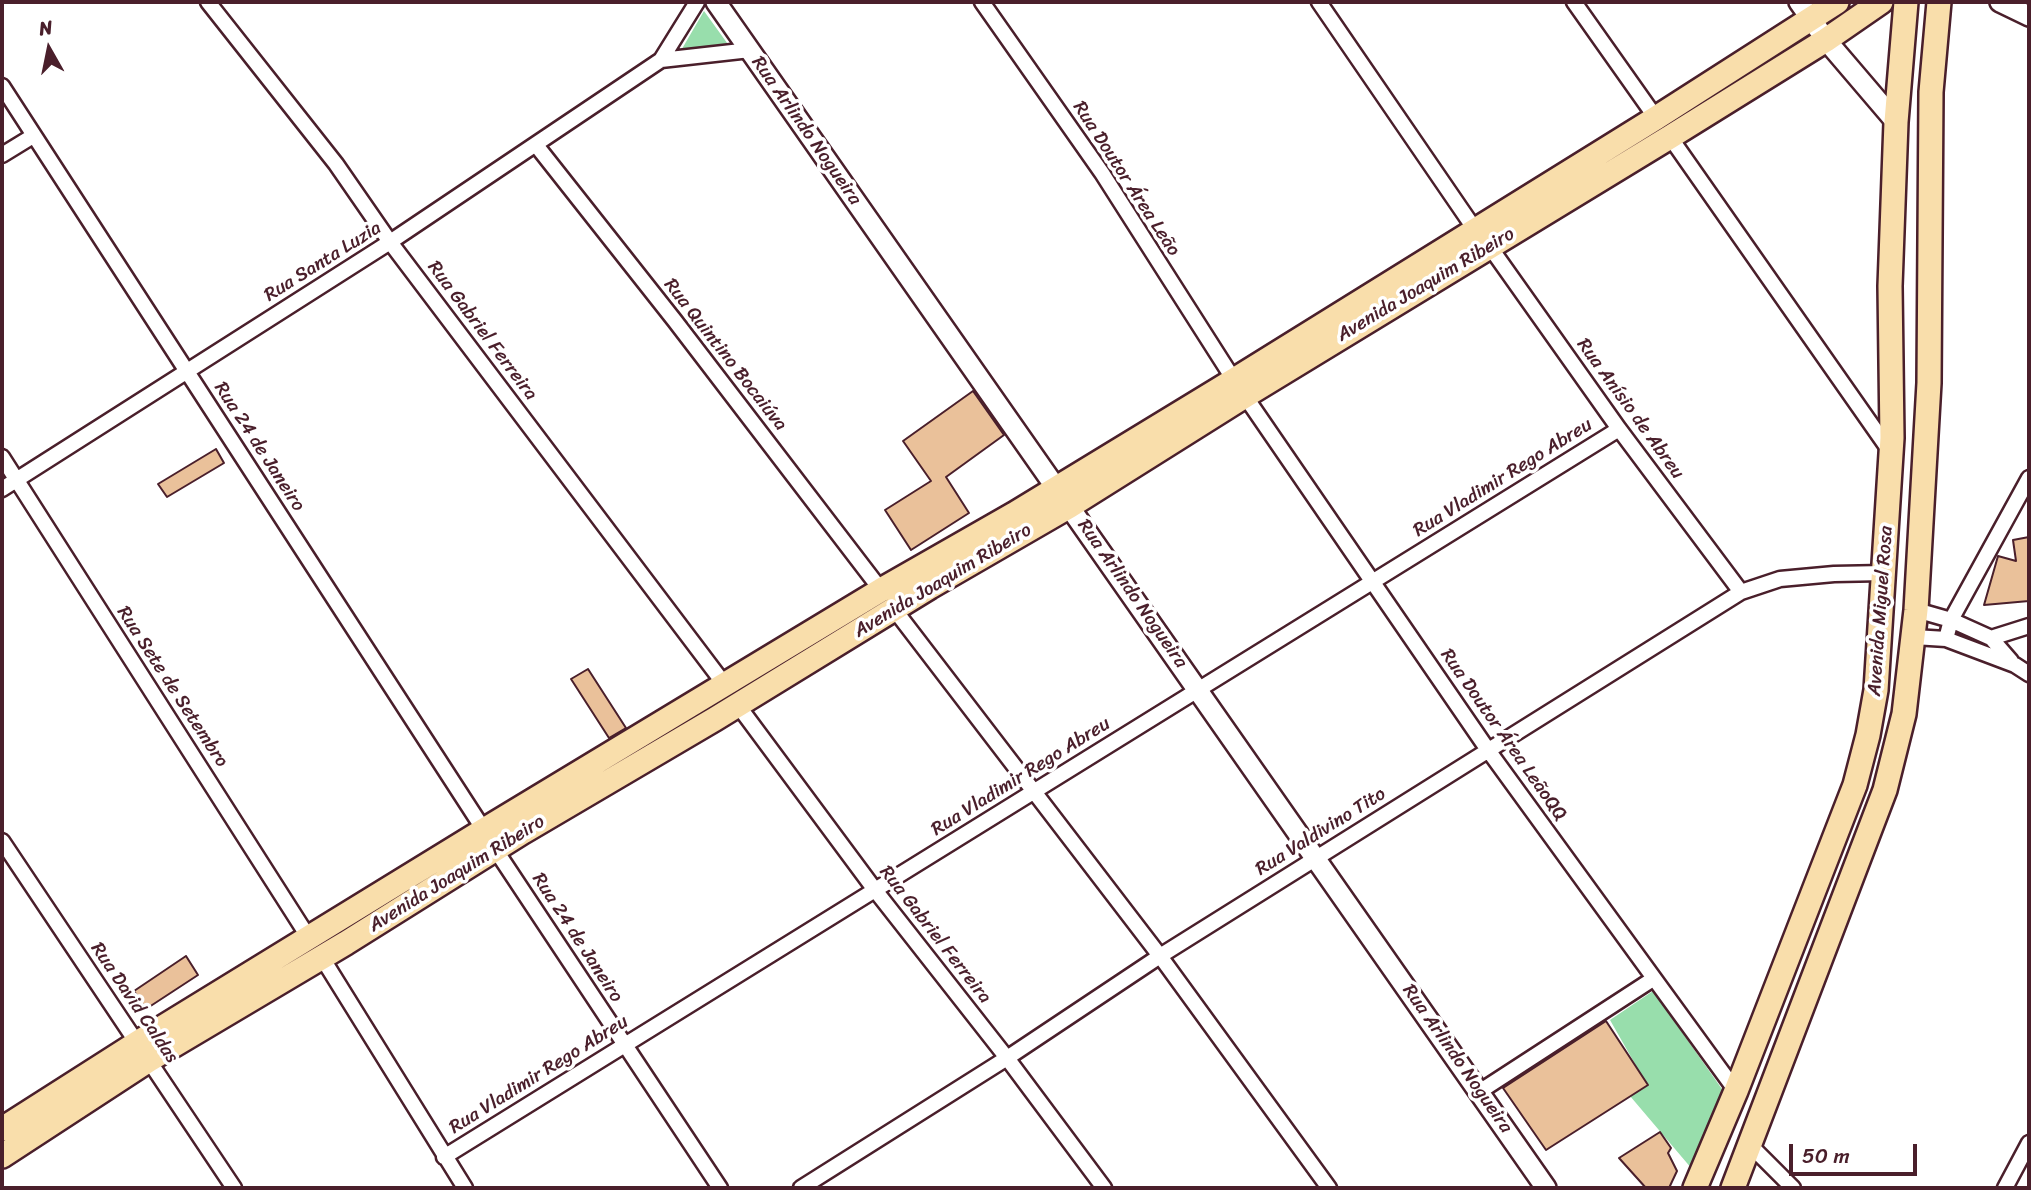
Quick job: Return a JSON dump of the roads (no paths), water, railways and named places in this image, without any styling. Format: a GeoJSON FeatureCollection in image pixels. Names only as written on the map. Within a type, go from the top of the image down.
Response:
{"type":"FeatureCollection","features":[{"type":"Feature","properties":{"kind":"main road","name":"Avenida Joaquim Ribeiro"},"geometry":{"type":"LineString","coordinates":[[1483,239],[1805,11],[1837,2]]}},
{"type":"Feature","properties":{"kind":"main road","name":"Avenida Joaquim Ribeiro"},"geometry":{"type":"LineString","coordinates":[[2,1129],[143,1051],[315,947],[346,943],[490,839],[715,719],[731,695],[760,692],[887,600],[1063,497],[1483,239],[1670,137],[1826,40],[1881,2]]}},
{"type":"Feature","properties":{"kind":"main road","name":"Avenida Miguel Rosa"},"geometry":{"type":"LineString","coordinates":[[1695,1188],[1856,785],[1868,735],[1876,690],[1892,454],[1890,286],[1896,122],[1906,2]]}},
{"type":"Feature","properties":{"kind":"main road","name":"Avenida Miguel Rosa"},"geometry":{"type":"LineString","coordinates":[[1733,1188],[1885,790],[1904,714],[1916,610],[1929,383],[1931,92],[1939,2]]}},
{"type":"Feature","properties":{"kind":"main road","name":"Avenida Joaquim Ribeiro"},"geometry":{"type":"LineString","coordinates":[[2,1156],[143,1051]]}},
{"type":"Feature","properties":{"kind":"street","name":"Rua Gabriel Ferreira"},"geometry":{"type":"LineString","coordinates":[[208,2],[336,164],[390,242],[875,890],[1007,1058],[1104,1188]]}},
{"type":"Feature","properties":{"kind":"street","name":"Rua Santa Luzia"},"geometry":{"type":"LineString","coordinates":[[2,489],[390,242],[661,60],[697,2]]}},
{"type":"Feature","properties":{"kind":"street","name":"Rua Arlindo Nogueira"},"geometry":{"type":"LineString","coordinates":[[716,2],[1546,1188]]}},
{"type":"Feature","properties":{"kind":"street","name":"Rua Doutor Área Leão"},"geometry":{"type":"LineString","coordinates":[[982,2],[1102,173],[1239,388]]}},
{"type":"Feature","properties":{"kind":"street","name":"Rua Anísio de Abreu"},"geometry":{"type":"LineString","coordinates":[[1320,2],[1483,239],[1619,429],[1741,592]]}},
{"type":"Feature","properties":{"kind":"street"},"geometry":{"type":"LineString","coordinates":[[1574,2],[1656,118]]}},
{"type":"Feature","properties":{"kind":"street"},"geometry":{"type":"LineString","coordinates":[[2000,2],[2029,16]]}},
{"type":"Feature","properties":{"kind":"street"},"geometry":{"type":"LineString","coordinates":[[1805,11],[1826,40],[1896,122]]}},
{"type":"Feature","properties":{"kind":"street","name":"Rua Santa Luzia"},"geometry":{"type":"LineString","coordinates":[[661,60],[750,50]]}},
{"type":"Feature","properties":{"kind":"street","name":"Rua 24 de Janeiro"},"geometry":{"type":"LineString","coordinates":[[2,86],[719,1188]]}},
{"type":"Feature","properties":{"kind":"street"},"geometry":{"type":"LineString","coordinates":[[2,155],[33,136]]}},
{"type":"Feature","properties":{"kind":"street"},"geometry":{"type":"LineString","coordinates":[[1670,137],[1892,454]]}},
{"type":"Feature","properties":{"kind":"street","name":"Rua Quintino Bocaiúva"},"geometry":{"type":"LineString","coordinates":[[536,145],[675,321],[1160,956],[1329,1188]]}},
{"type":"Feature","properties":{"kind":"street","name":"Rua Doutor Área LeãoQQ"},"geometry":{"type":"LineString","coordinates":[[1239,388],[1488,750],[1736,1091]]}},
{"type":"Feature","properties":{"kind":"street","name":"Rua Vladimir Rego Abreu"},"geometry":{"type":"LineString","coordinates":[[444,1157],[1619,429]]}},
{"type":"Feature","properties":{"kind":"street","name":"Rua Sete de Setembro"},"geometry":{"type":"LineString","coordinates":[[2,457],[315,947],[465,1188]]}},
{"type":"Feature","properties":{"kind":"street"},"geometry":{"type":"LineString","coordinates":[[1946,639],[1951,620],[2029,478]]}},
{"type":"Feature","properties":{"kind":"street","name":"Rua Valdivino Tito"},"geometry":{"type":"LineString","coordinates":[[801,1188],[1007,1058],[1160,956],[1741,592],[1780,579],[1834,573],[1884,573]]}},
{"type":"Feature","properties":{"kind":"street"},"geometry":{"type":"LineString","coordinates":[[1916,610],[1951,620],[1991,638],[2015,665]]}},
{"type":"Feature","properties":{"kind":"street"},"geometry":{"type":"LineString","coordinates":[[1991,638],[2029,626]]}},
{"type":"Feature","properties":{"kind":"street"},"geometry":{"type":"LineString","coordinates":[[1914,636],[1946,639],[2015,665],[2029,674]]}},
{"type":"Feature","properties":{"kind":"street","name":"Rua David Caldas"},"geometry":{"type":"LineString","coordinates":[[2,841],[234,1188]]}},
{"type":"Feature","properties":{"kind":"street"},"geometry":{"type":"LineString","coordinates":[[1479,1092],[1653,979]]}},
{"type":"Feature","properties":{"kind":"street"},"geometry":{"type":"LineString","coordinates":[[2006,1188],[2029,1143]]}},
{"type":"Feature","properties":{"kind":"street"},"geometry":{"type":"LineString","coordinates":[[1749,1145],[1793,1188]]}}]}
